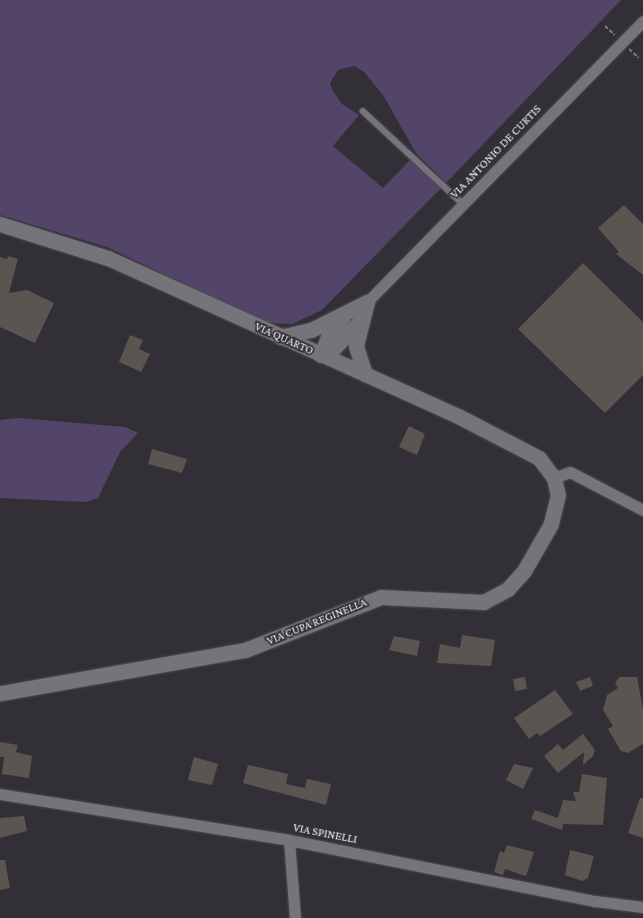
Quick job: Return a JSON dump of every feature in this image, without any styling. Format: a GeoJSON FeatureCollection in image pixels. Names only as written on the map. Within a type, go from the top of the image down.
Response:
{"type":"FeatureCollection","features":[{"type":"Feature","properties":{"kind":"street","name":"VIA ANTONIO DE CURTIS"},"geometry":{"type":"LineString","coordinates":[[367,302],[643,21]]}},
{"type":"Feature","properties":{"kind":"street","name":"VIA QUARTO"},"geometry":{"type":"LineString","coordinates":[[0,224],[108,258],[280,337],[365,374],[523,447],[544,462],[554,478]]}},
{"type":"Feature","properties":{"kind":"street"},"geometry":{"type":"LineString","coordinates":[[321,355],[330,331],[357,314],[367,302]]}},
{"type":"Feature","properties":{"kind":"street"},"geometry":{"type":"LineString","coordinates":[[280,337],[311,330],[357,314]]}},
{"type":"Feature","properties":{"kind":"street"},"geometry":{"type":"LineString","coordinates":[[357,314],[356,346],[365,374]]}},
{"type":"Feature","properties":{"kind":"street"},"geometry":{"type":"LineString","coordinates":[[554,478],[570,472],[643,510]]}},
{"type":"Feature","properties":{"kind":"street","name":"VIA CUPA REGINELLA"},"geometry":{"type":"LineString","coordinates":[[0,693],[231,654],[381,597],[475,604],[492,599],[524,571],[545,536],[557,503],[554,478]]}},
{"type":"Feature","properties":{"kind":"street","name":"VIA SPINELLI"},"geometry":{"type":"LineString","coordinates":[[0,794],[289,840],[595,901],[643,907]]}},
{"type":"Feature","properties":{"kind":"street"},"geometry":{"type":"LineString","coordinates":[[289,840],[295,918]]}},
{"type":"Feature","properties":{"kind":"lane"},"geometry":{"type":"LineString","coordinates":[[362,111],[385,136],[463,204]]}},
{"type":"Feature","properties":{"kind":"shaded area"},"geometry":{"type":"Polygon","coordinates":[[[0,0],[621,0],[446,183],[416,153],[383,95],[364,72],[354,66],[338,70],[330,83],[333,91],[342,104],[359,115],[333,146],[383,188],[410,160],[441,188],[322,310],[292,324],[265,323],[107,247],[0,215],[0,0]]]}},
{"type":"Feature","properties":{"kind":"shaded area"},"geometry":{"type":"Polygon","coordinates":[[[18,418],[125,427],[138,433],[120,452],[98,498],[85,502],[0,498],[0,420],[18,418]]]}},
{"type":"Feature","properties":{"kind":"building"},"geometry":{"type":"Polygon","coordinates":[[[624,205],[643,224],[643,275],[616,254],[619,252],[598,228],[624,205]]]}},
{"type":"Feature","properties":{"kind":"building"},"geometry":{"type":"Polygon","coordinates":[[[8,256],[18,259],[9,293],[27,290],[54,303],[35,343],[0,327],[0,257],[7,259],[8,256]]]}},
{"type":"Feature","properties":{"kind":"building"},"geometry":{"type":"Polygon","coordinates":[[[583,263],[643,322],[643,375],[605,413],[518,329],[583,263]]]}},
{"type":"Feature","properties":{"kind":"building"},"geometry":{"type":"Polygon","coordinates":[[[130,335],[143,340],[139,349],[150,354],[141,372],[119,362],[130,335]]]}},
{"type":"Feature","properties":{"kind":"building"},"geometry":{"type":"Polygon","coordinates":[[[409,426],[425,434],[417,455],[399,447],[409,426]]]}},
{"type":"Feature","properties":{"kind":"building"},"geometry":{"type":"Polygon","coordinates":[[[152,449],[187,459],[182,473],[148,464],[152,449]]]}},
{"type":"Feature","properties":{"kind":"building"},"geometry":{"type":"Polygon","coordinates":[[[462,635],[495,640],[491,666],[437,663],[440,644],[460,648],[462,635]]]}},
{"type":"Feature","properties":{"kind":"building"},"geometry":{"type":"Polygon","coordinates":[[[394,636],[420,641],[417,656],[389,650],[394,636]]]}},
{"type":"Feature","properties":{"kind":"building"},"geometry":{"type":"Polygon","coordinates":[[[525,677],[527,689],[515,691],[513,679],[525,677]]]}},
{"type":"Feature","properties":{"kind":"building"},"geometry":{"type":"Polygon","coordinates":[[[590,677],[593,686],[580,691],[576,682],[590,677]]]}},
{"type":"Feature","properties":{"kind":"building"},"geometry":{"type":"Polygon","coordinates":[[[619,677],[637,677],[643,709],[643,744],[628,753],[621,751],[608,729],[613,726],[603,710],[607,695],[618,688],[615,683],[619,677]]]}},
{"type":"Feature","properties":{"kind":"building"},"geometry":{"type":"Polygon","coordinates":[[[555,690],[573,714],[540,736],[537,733],[529,739],[514,718],[555,690]]]}},
{"type":"Feature","properties":{"kind":"building"},"geometry":{"type":"Polygon","coordinates":[[[583,734],[595,750],[593,756],[583,765],[584,752],[558,773],[544,756],[558,744],[563,750],[583,734]]]}},
{"type":"Feature","properties":{"kind":"building"},"geometry":{"type":"Polygon","coordinates":[[[0,742],[18,745],[16,752],[32,756],[29,778],[2,774],[4,757],[0,757],[0,742]]]}},
{"type":"Feature","properties":{"kind":"building"},"geometry":{"type":"Polygon","coordinates":[[[194,757],[218,764],[212,785],[188,780],[194,757]]]}},
{"type":"Feature","properties":{"kind":"building"},"geometry":{"type":"Polygon","coordinates":[[[514,764],[533,768],[523,789],[506,780],[514,764]]]}},
{"type":"Feature","properties":{"kind":"building"},"geometry":{"type":"Polygon","coordinates":[[[248,765],[288,774],[286,784],[305,788],[307,779],[331,784],[326,805],[243,783],[248,765]]]}},
{"type":"Feature","properties":{"kind":"building"},"geometry":{"type":"Polygon","coordinates":[[[582,774],[607,778],[603,825],[563,824],[562,830],[531,819],[535,810],[558,818],[563,800],[576,801],[573,792],[579,792],[582,774]]]}},
{"type":"Feature","properties":{"kind":"building"},"geometry":{"type":"Polygon","coordinates":[[[640,798],[643,798],[643,838],[628,833],[640,798]]]}},
{"type":"Feature","properties":{"kind":"building"},"geometry":{"type":"Polygon","coordinates":[[[24,816],[27,831],[0,838],[0,818],[24,816]]]}},
{"type":"Feature","properties":{"kind":"building"},"geometry":{"type":"Polygon","coordinates":[[[507,845],[534,852],[526,876],[505,869],[503,875],[494,872],[500,851],[504,853],[507,845]]]}},
{"type":"Feature","properties":{"kind":"building"},"geometry":{"type":"Polygon","coordinates":[[[570,850],[594,856],[588,878],[582,881],[565,875],[570,850]]]}},
{"type":"Feature","properties":{"kind":"building"},"geometry":{"type":"Polygon","coordinates":[[[0,860],[5,860],[10,888],[0,890],[0,860]]]}}]}
